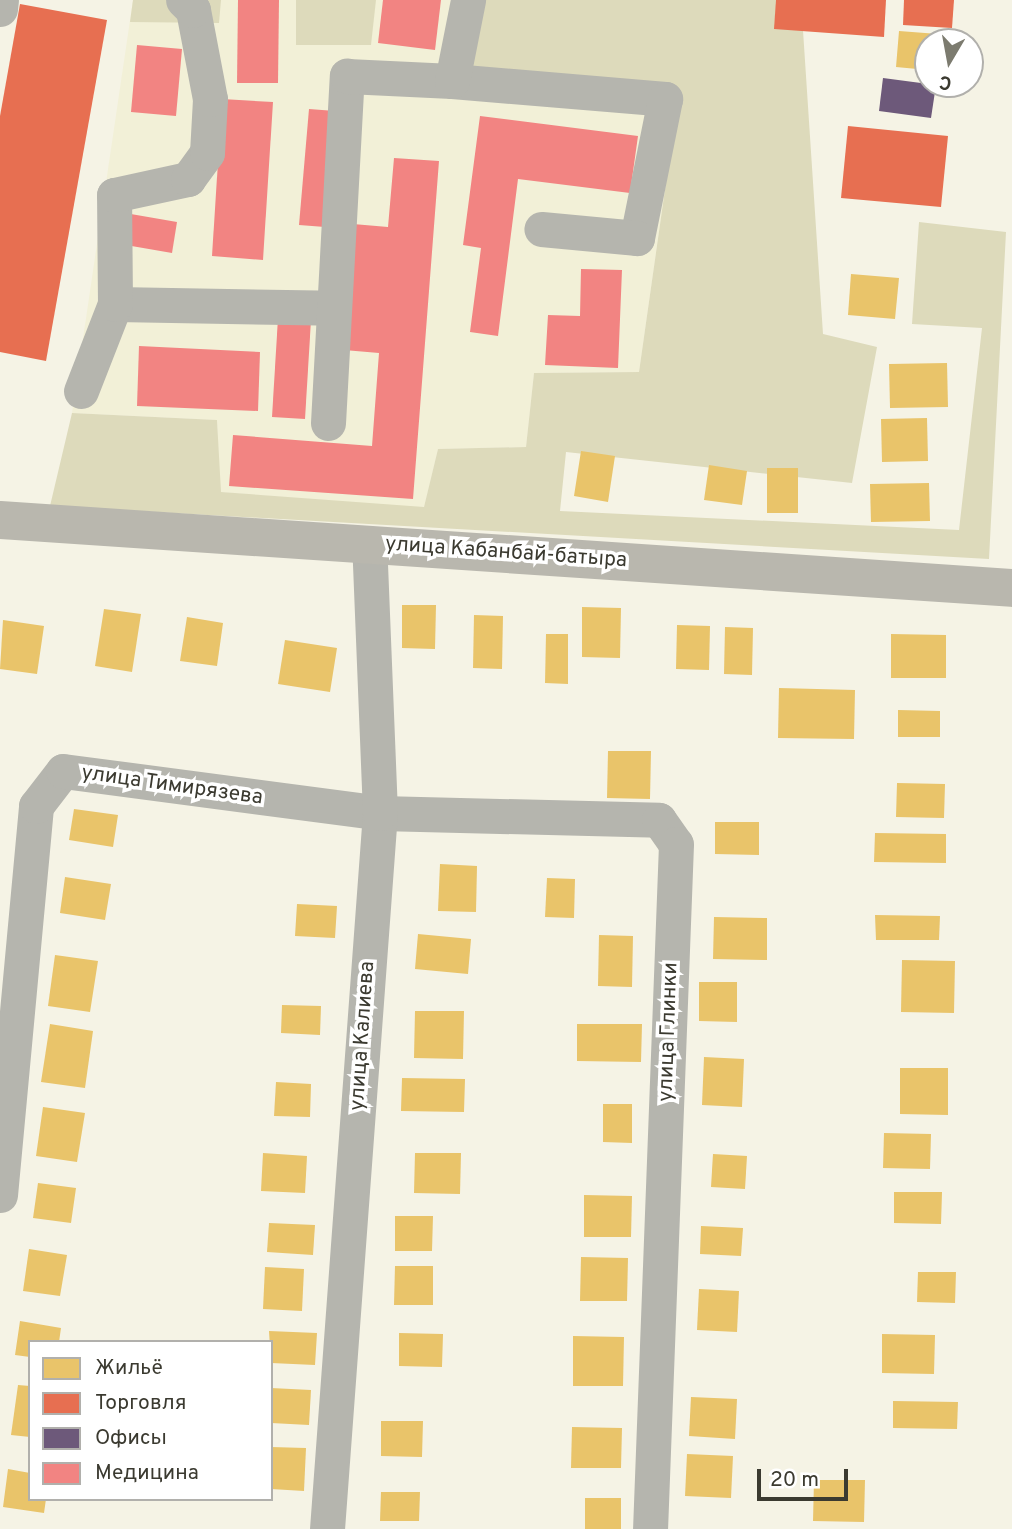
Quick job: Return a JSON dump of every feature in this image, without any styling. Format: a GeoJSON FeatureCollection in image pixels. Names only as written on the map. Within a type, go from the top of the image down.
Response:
{"type":"FeatureCollection","features":[{"type":"Feature","properties":{"kind":"main road","name":"улица Кабанбай-батыра"},"geometry":{"type":"LineString","coordinates":[[0,520],[1012,588]]}},
{"type":"Feature","properties":{"kind":"street"},"geometry":{"type":"LineString","coordinates":[[0,9],[1,0]]}},
{"type":"Feature","properties":{"kind":"street"},"geometry":{"type":"LineString","coordinates":[[81,391],[115,304],[114,195],[188,178],[207,153],[211,99],[193,10],[183,0]]}},
{"type":"Feature","properties":{"kind":"street"},"geometry":{"type":"LineString","coordinates":[[452,81],[468,0]]}},
{"type":"Feature","properties":{"kind":"street"},"geometry":{"type":"LineString","coordinates":[[328,423],[348,76],[452,81],[665,99],[637,238],[541,229]]}},
{"type":"Feature","properties":{"kind":"street"},"geometry":{"type":"LineString","coordinates":[[115,304],[334,308]]}},
{"type":"Feature","properties":{"kind":"street","name":"улица Калиева"},"geometry":{"type":"LineString","coordinates":[[327,1529],[380,813],[369,543]]}},
{"type":"Feature","properties":{"kind":"street","name":"улица Тимирязева"},"geometry":{"type":"LineString","coordinates":[[0,1195],[36,806],[63,771],[380,813]]}},
{"type":"Feature","properties":{"kind":"street","name":"улица Глинки"},"geometry":{"type":"LineString","coordinates":[[380,813],[659,820],[676,844],[650,1529]]}},
{"type":"Feature","properties":{"kind":"shaded area"},"geometry":{"type":"Polygon","coordinates":[[[133,0],[481,0],[679,91],[639,372],[534,373],[526,447],[438,449],[424,508],[220,492],[217,420],[72,413],[133,0]]]}},
{"type":"Feature","properties":{"kind":"shaded area"},"geometry":{"type":"Polygon","coordinates":[[[133,0],[221,0],[219,23],[130,22],[133,0]]]}},
{"type":"Feature","properties":{"kind":"shaded area"},"geometry":{"type":"Polygon","coordinates":[[[296,0],[376,0],[371,45],[296,45],[296,0]]]}},
{"type":"Feature","properties":{"kind":"shaded area"},"geometry":{"type":"Polygon","coordinates":[[[481,0],[801,0],[823,334],[877,347],[852,483],[566,452],[560,511],[959,530],[982,328],[912,324],[919,222],[1006,232],[989,559],[50,506],[72,413],[217,420],[221,492],[424,507],[438,449],[526,447],[534,373],[639,372],[679,91],[467,70],[481,0]]]}},
{"type":"Feature","properties":{"kind":"building: Жильё"},"geometry":{"type":"Polygon","coordinates":[[[899,31],[914,32],[914,69],[896,67],[899,31]]]}},
{"type":"Feature","properties":{"kind":"building: Жильё"},"geometry":{"type":"Polygon","coordinates":[[[851,274],[899,278],[895,319],[848,315],[851,274]]]}},
{"type":"Feature","properties":{"kind":"building: Жильё"},"geometry":{"type":"Polygon","coordinates":[[[947,363],[948,407],[890,408],[889,364],[947,363]]]}},
{"type":"Feature","properties":{"kind":"building: Жильё"},"geometry":{"type":"Polygon","coordinates":[[[927,418],[928,461],[882,462],[881,419],[927,418]]]}},
{"type":"Feature","properties":{"kind":"building: Жильё"},"geometry":{"type":"Polygon","coordinates":[[[581,451],[615,456],[608,502],[574,496],[581,451]]]}},
{"type":"Feature","properties":{"kind":"building: Жильё"},"geometry":{"type":"Polygon","coordinates":[[[709,465],[747,471],[742,505],[704,500],[709,465]]]}},
{"type":"Feature","properties":{"kind":"building: Жильё"},"geometry":{"type":"Polygon","coordinates":[[[767,468],[798,468],[798,513],[767,513],[767,468]]]}},
{"type":"Feature","properties":{"kind":"building: Жильё"},"geometry":{"type":"Polygon","coordinates":[[[929,483],[930,521],[871,522],[870,484],[929,483]]]}},
{"type":"Feature","properties":{"kind":"building: Жильё"},"geometry":{"type":"Polygon","coordinates":[[[402,605],[436,605],[435,649],[402,648],[402,605]]]}},
{"type":"Feature","properties":{"kind":"building: Жильё"},"geometry":{"type":"Polygon","coordinates":[[[582,607],[621,608],[620,658],[582,657],[582,607]]]}},
{"type":"Feature","properties":{"kind":"building: Жильё"},"geometry":{"type":"Polygon","coordinates":[[[104,609],[141,614],[132,672],[95,666],[104,609]]]}},
{"type":"Feature","properties":{"kind":"building: Жильё"},"geometry":{"type":"Polygon","coordinates":[[[474,615],[503,616],[502,669],[473,668],[474,615]]]}},
{"type":"Feature","properties":{"kind":"building: Жильё"},"geometry":{"type":"Polygon","coordinates":[[[187,617],[223,623],[217,666],[180,661],[187,617]]]}},
{"type":"Feature","properties":{"kind":"building: Жильё"},"geometry":{"type":"Polygon","coordinates":[[[3,620],[44,626],[37,674],[0,669],[3,620]]]}},
{"type":"Feature","properties":{"kind":"building: Жильё"},"geometry":{"type":"Polygon","coordinates":[[[677,625],[710,626],[709,670],[676,669],[677,625]]]}},
{"type":"Feature","properties":{"kind":"building: Жильё"},"geometry":{"type":"Polygon","coordinates":[[[725,627],[753,628],[752,675],[724,674],[725,627]]]}},
{"type":"Feature","properties":{"kind":"building: Жильё"},"geometry":{"type":"Polygon","coordinates":[[[546,634],[568,634],[568,684],[545,683],[546,634]]]}},
{"type":"Feature","properties":{"kind":"building: Жильё"},"geometry":{"type":"Polygon","coordinates":[[[891,634],[946,635],[946,678],[891,678],[891,634]]]}},
{"type":"Feature","properties":{"kind":"building: Жильё"},"geometry":{"type":"Polygon","coordinates":[[[285,640],[337,648],[330,692],[278,684],[285,640]]]}},
{"type":"Feature","properties":{"kind":"building: Жильё"},"geometry":{"type":"Polygon","coordinates":[[[779,688],[855,690],[854,739],[778,738],[779,688]]]}},
{"type":"Feature","properties":{"kind":"building: Жильё"},"geometry":{"type":"Polygon","coordinates":[[[898,710],[940,711],[940,737],[898,737],[898,710]]]}},
{"type":"Feature","properties":{"kind":"building: Жильё"},"geometry":{"type":"Polygon","coordinates":[[[608,751],[651,751],[650,799],[607,798],[608,751]]]}},
{"type":"Feature","properties":{"kind":"building: Жильё"},"geometry":{"type":"Polygon","coordinates":[[[897,783],[945,784],[944,818],[896,817],[897,783]]]}},
{"type":"Feature","properties":{"kind":"building: Жильё"},"geometry":{"type":"Polygon","coordinates":[[[74,809],[118,815],[113,847],[69,840],[74,809]]]}},
{"type":"Feature","properties":{"kind":"building: Жильё"},"geometry":{"type":"Polygon","coordinates":[[[715,822],[759,822],[759,855],[715,854],[715,822]]]}},
{"type":"Feature","properties":{"kind":"building: Жильё"},"geometry":{"type":"Polygon","coordinates":[[[875,833],[946,834],[946,863],[874,862],[875,833]]]}},
{"type":"Feature","properties":{"kind":"building: Жильё"},"geometry":{"type":"Polygon","coordinates":[[[440,864],[477,866],[476,912],[438,911],[440,864]]]}},
{"type":"Feature","properties":{"kind":"building: Жильё"},"geometry":{"type":"Polygon","coordinates":[[[65,877],[111,884],[105,920],[60,913],[65,877]]]}},
{"type":"Feature","properties":{"kind":"building: Жильё"},"geometry":{"type":"Polygon","coordinates":[[[547,878],[575,879],[574,918],[545,917],[547,878]]]}},
{"type":"Feature","properties":{"kind":"building: Жильё"},"geometry":{"type":"Polygon","coordinates":[[[297,904],[337,906],[335,938],[295,936],[297,904]]]}},
{"type":"Feature","properties":{"kind":"building: Жильё"},"geometry":{"type":"Polygon","coordinates":[[[875,915],[940,916],[939,940],[876,940],[875,915]]]}},
{"type":"Feature","properties":{"kind":"building: Жильё"},"geometry":{"type":"Polygon","coordinates":[[[714,917],[767,918],[767,960],[713,959],[714,917]]]}},
{"type":"Feature","properties":{"kind":"building: Жильё"},"geometry":{"type":"Polygon","coordinates":[[[418,934],[471,939],[468,974],[415,969],[418,934]]]}},
{"type":"Feature","properties":{"kind":"building: Жильё"},"geometry":{"type":"Polygon","coordinates":[[[599,935],[633,936],[632,987],[598,986],[599,935]]]}},
{"type":"Feature","properties":{"kind":"building: Жильё"},"geometry":{"type":"Polygon","coordinates":[[[55,955],[98,961],[90,1012],[48,1006],[55,955]]]}},
{"type":"Feature","properties":{"kind":"building: Жильё"},"geometry":{"type":"Polygon","coordinates":[[[902,960],[955,961],[954,1013],[901,1012],[902,960]]]}},
{"type":"Feature","properties":{"kind":"building: Жильё"},"geometry":{"type":"Polygon","coordinates":[[[699,982],[737,982],[737,1022],[699,1021],[699,982]]]}},
{"type":"Feature","properties":{"kind":"building: Жильё"},"geometry":{"type":"Polygon","coordinates":[[[282,1005],[321,1006],[320,1035],[281,1033],[282,1005]]]}},
{"type":"Feature","properties":{"kind":"building: Жильё"},"geometry":{"type":"Polygon","coordinates":[[[415,1011],[464,1011],[463,1059],[414,1058],[415,1011]]]}},
{"type":"Feature","properties":{"kind":"building: Жильё"},"geometry":{"type":"Polygon","coordinates":[[[50,1024],[93,1031],[85,1088],[41,1082],[50,1024]]]}},
{"type":"Feature","properties":{"kind":"building: Жильё"},"geometry":{"type":"Polygon","coordinates":[[[577,1024],[642,1024],[641,1062],[577,1061],[577,1024]]]}},
{"type":"Feature","properties":{"kind":"building: Жильё"},"geometry":{"type":"Polygon","coordinates":[[[704,1057],[744,1059],[742,1107],[702,1105],[704,1057]]]}},
{"type":"Feature","properties":{"kind":"building: Жильё"},"geometry":{"type":"Polygon","coordinates":[[[900,1068],[948,1068],[948,1115],[900,1114],[900,1068]]]}},
{"type":"Feature","properties":{"kind":"building: Жильё"},"geometry":{"type":"Polygon","coordinates":[[[402,1078],[465,1079],[464,1112],[401,1111],[402,1078]]]}},
{"type":"Feature","properties":{"kind":"building: Жильё"},"geometry":{"type":"Polygon","coordinates":[[[276,1082],[311,1084],[310,1117],[274,1116],[276,1082]]]}},
{"type":"Feature","properties":{"kind":"building: Жильё"},"geometry":{"type":"Polygon","coordinates":[[[603,1104],[632,1104],[632,1143],[603,1142],[603,1104]]]}},
{"type":"Feature","properties":{"kind":"building: Жильё"},"geometry":{"type":"Polygon","coordinates":[[[43,1107],[85,1113],[77,1162],[36,1156],[43,1107]]]}},
{"type":"Feature","properties":{"kind":"building: Жильё"},"geometry":{"type":"Polygon","coordinates":[[[884,1133],[931,1134],[930,1169],[883,1168],[884,1133]]]}},
{"type":"Feature","properties":{"kind":"building: Жильё"},"geometry":{"type":"Polygon","coordinates":[[[263,1153],[307,1156],[305,1193],[261,1191],[263,1153]]]}},
{"type":"Feature","properties":{"kind":"building: Жильё"},"geometry":{"type":"Polygon","coordinates":[[[415,1153],[461,1153],[460,1194],[414,1193],[415,1153]]]}},
{"type":"Feature","properties":{"kind":"building: Жильё"},"geometry":{"type":"Polygon","coordinates":[[[713,1154],[747,1156],[745,1189],[711,1187],[713,1154]]]}},
{"type":"Feature","properties":{"kind":"building: Жильё"},"geometry":{"type":"Polygon","coordinates":[[[38,1183],[76,1188],[71,1223],[33,1218],[38,1183]]]}},
{"type":"Feature","properties":{"kind":"building: Жильё"},"geometry":{"type":"Polygon","coordinates":[[[894,1192],[942,1192],[941,1224],[894,1223],[894,1192]]]}},
{"type":"Feature","properties":{"kind":"building: Жильё"},"geometry":{"type":"Polygon","coordinates":[[[584,1195],[632,1196],[631,1237],[584,1237],[584,1195]]]}},
{"type":"Feature","properties":{"kind":"building: Жильё"},"geometry":{"type":"Polygon","coordinates":[[[395,1216],[433,1216],[432,1251],[395,1251],[395,1216]]]}},
{"type":"Feature","properties":{"kind":"building: Жильё"},"geometry":{"type":"Polygon","coordinates":[[[269,1223],[315,1225],[313,1255],[267,1252],[269,1223]]]}},
{"type":"Feature","properties":{"kind":"building: Жильё"},"geometry":{"type":"Polygon","coordinates":[[[701,1226],[743,1228],[741,1256],[700,1254],[701,1226]]]}},
{"type":"Feature","properties":{"kind":"building: Жильё"},"geometry":{"type":"Polygon","coordinates":[[[29,1249],[67,1255],[60,1296],[23,1291],[29,1249]]]}},
{"type":"Feature","properties":{"kind":"building: Жильё"},"geometry":{"type":"Polygon","coordinates":[[[581,1257],[628,1258],[627,1301],[580,1301],[581,1257]]]}},
{"type":"Feature","properties":{"kind":"building: Жильё"},"geometry":{"type":"Polygon","coordinates":[[[395,1266],[433,1266],[433,1305],[394,1305],[395,1266]]]}},
{"type":"Feature","properties":{"kind":"building: Жильё"},"geometry":{"type":"Polygon","coordinates":[[[265,1267],[304,1269],[302,1311],[263,1309],[265,1267]]]}},
{"type":"Feature","properties":{"kind":"building: Жильё"},"geometry":{"type":"Polygon","coordinates":[[[918,1272],[956,1272],[955,1303],[917,1302],[918,1272]]]}},
{"type":"Feature","properties":{"kind":"building: Жильё"},"geometry":{"type":"Polygon","coordinates":[[[699,1289],[739,1291],[737,1332],[697,1330],[699,1289]]]}},
{"type":"Feature","properties":{"kind":"building: Жильё"},"geometry":{"type":"Polygon","coordinates":[[[20,1321],[61,1328],[59,1340],[28,1340],[28,1357],[15,1355],[20,1321]]]}},
{"type":"Feature","properties":{"kind":"building: Жильё"},"geometry":{"type":"Polygon","coordinates":[[[269,1331],[317,1333],[315,1365],[273,1363],[273,1340],[270,1340],[269,1331]]]}},
{"type":"Feature","properties":{"kind":"building: Жильё"},"geometry":{"type":"Polygon","coordinates":[[[399,1333],[443,1334],[442,1367],[399,1366],[399,1333]]]}},
{"type":"Feature","properties":{"kind":"building: Жильё"},"geometry":{"type":"Polygon","coordinates":[[[882,1334],[935,1335],[934,1374],[882,1373],[882,1334]]]}},
{"type":"Feature","properties":{"kind":"building: Жильё"},"geometry":{"type":"Polygon","coordinates":[[[573,1336],[624,1337],[623,1386],[573,1386],[573,1336]]]}},
{"type":"Feature","properties":{"kind":"building: Жильё"},"geometry":{"type":"Polygon","coordinates":[[[18,1385],[28,1386],[28,1437],[11,1435],[18,1385]]]}},
{"type":"Feature","properties":{"kind":"building: Жильё"},"geometry":{"type":"Polygon","coordinates":[[[273,1388],[311,1390],[309,1425],[273,1423],[273,1388]]]}},
{"type":"Feature","properties":{"kind":"building: Жильё"},"geometry":{"type":"Polygon","coordinates":[[[691,1397],[737,1399],[735,1439],[689,1436],[691,1397]]]}},
{"type":"Feature","properties":{"kind":"building: Жильё"},"geometry":{"type":"Polygon","coordinates":[[[893,1401],[958,1402],[957,1429],[893,1428],[893,1401]]]}},
{"type":"Feature","properties":{"kind":"building: Жильё"},"geometry":{"type":"Polygon","coordinates":[[[381,1421],[423,1421],[422,1457],[381,1456],[381,1421]]]}},
{"type":"Feature","properties":{"kind":"building: Жильё"},"geometry":{"type":"Polygon","coordinates":[[[572,1427],[622,1428],[621,1468],[571,1468],[572,1427]]]}},
{"type":"Feature","properties":{"kind":"building: Жильё"},"geometry":{"type":"Polygon","coordinates":[[[273,1447],[306,1448],[304,1491],[273,1489],[273,1447]]]}},
{"type":"Feature","properties":{"kind":"building: Жильё"},"geometry":{"type":"Polygon","coordinates":[[[687,1454],[733,1456],[731,1498],[685,1496],[687,1454]]]}},
{"type":"Feature","properties":{"kind":"building: Жильё"},"geometry":{"type":"Polygon","coordinates":[[[8,1469],[28,1473],[28,1501],[46,1501],[44,1513],[3,1507],[8,1469]]]}},
{"type":"Feature","properties":{"kind":"building: Жильё"},"geometry":{"type":"Polygon","coordinates":[[[814,1480],[865,1480],[864,1522],[813,1521],[814,1480]]]}},
{"type":"Feature","properties":{"kind":"building: Жильё"},"geometry":{"type":"Polygon","coordinates":[[[381,1492],[420,1492],[419,1521],[380,1521],[381,1492]]]}},
{"type":"Feature","properties":{"kind":"building: Жильё"},"geometry":{"type":"Polygon","coordinates":[[[585,1498],[621,1498],[621,1529],[585,1529],[585,1498]]]}},
{"type":"Feature","properties":{"kind":"building: Торговля"},"geometry":{"type":"Polygon","coordinates":[[[776,0],[886,0],[884,37],[774,29],[776,0]]]}},
{"type":"Feature","properties":{"kind":"building: Торговля"},"geometry":{"type":"Polygon","coordinates":[[[904,0],[954,0],[952,28],[903,25],[904,0]]]}},
{"type":"Feature","properties":{"kind":"building: Торговля"},"geometry":{"type":"Polygon","coordinates":[[[20,4],[107,20],[46,361],[0,352],[0,116],[20,4]]]}},
{"type":"Feature","properties":{"kind":"building: Торговля"},"geometry":{"type":"Polygon","coordinates":[[[848,126],[948,136],[941,207],[841,198],[848,126]]]}},
{"type":"Feature","properties":{"kind":"building: Офисы"},"geometry":{"type":"Polygon","coordinates":[[[883,78],[914,82],[914,98],[934,98],[931,118],[879,111],[883,78]]]}},
{"type":"Feature","properties":{"kind":"building: Медицина"},"geometry":{"type":"Polygon","coordinates":[[[238,0],[279,0],[278,83],[237,83],[238,0]]]}},
{"type":"Feature","properties":{"kind":"building: Медицина"},"geometry":{"type":"Polygon","coordinates":[[[383,0],[441,0],[435,50],[378,43],[383,0]]]}},
{"type":"Feature","properties":{"kind":"building: Медицина"},"geometry":{"type":"Polygon","coordinates":[[[137,45],[182,49],[176,116],[131,112],[137,45]]]}},
{"type":"Feature","properties":{"kind":"building: Медицина"},"geometry":{"type":"Polygon","coordinates":[[[222,99],[273,102],[263,260],[212,256],[222,99]]]}},
{"type":"Feature","properties":{"kind":"building: Медицина"},"geometry":{"type":"Polygon","coordinates":[[[309,109],[335,111],[325,227],[299,225],[309,109]]]}},
{"type":"Feature","properties":{"kind":"building: Медицина"},"geometry":{"type":"Polygon","coordinates":[[[480,116],[638,136],[630,193],[518,179],[498,336],[470,332],[481,248],[463,245],[480,116]]]}},
{"type":"Feature","properties":{"kind":"building: Медицина"},"geometry":{"type":"Polygon","coordinates":[[[394,158],[439,161],[413,499],[229,486],[233,435],[372,446],[379,353],[344,350],[353,224],[388,227],[394,158]]]}},
{"type":"Feature","properties":{"kind":"building: Медицина"},"geometry":{"type":"Polygon","coordinates":[[[125,213],[177,222],[172,253],[120,244],[125,213]]]}},
{"type":"Feature","properties":{"kind":"building: Медицина"},"geometry":{"type":"Polygon","coordinates":[[[581,269],[622,270],[618,368],[545,365],[548,315],[580,316],[581,269]]]}},
{"type":"Feature","properties":{"kind":"building: Медицина"},"geometry":{"type":"Polygon","coordinates":[[[278,318],[311,320],[305,419],[272,417],[278,318]]]}},
{"type":"Feature","properties":{"kind":"building: Медицина"},"geometry":{"type":"Polygon","coordinates":[[[139,346],[260,352],[258,411],[137,406],[139,346]]]}}]}
